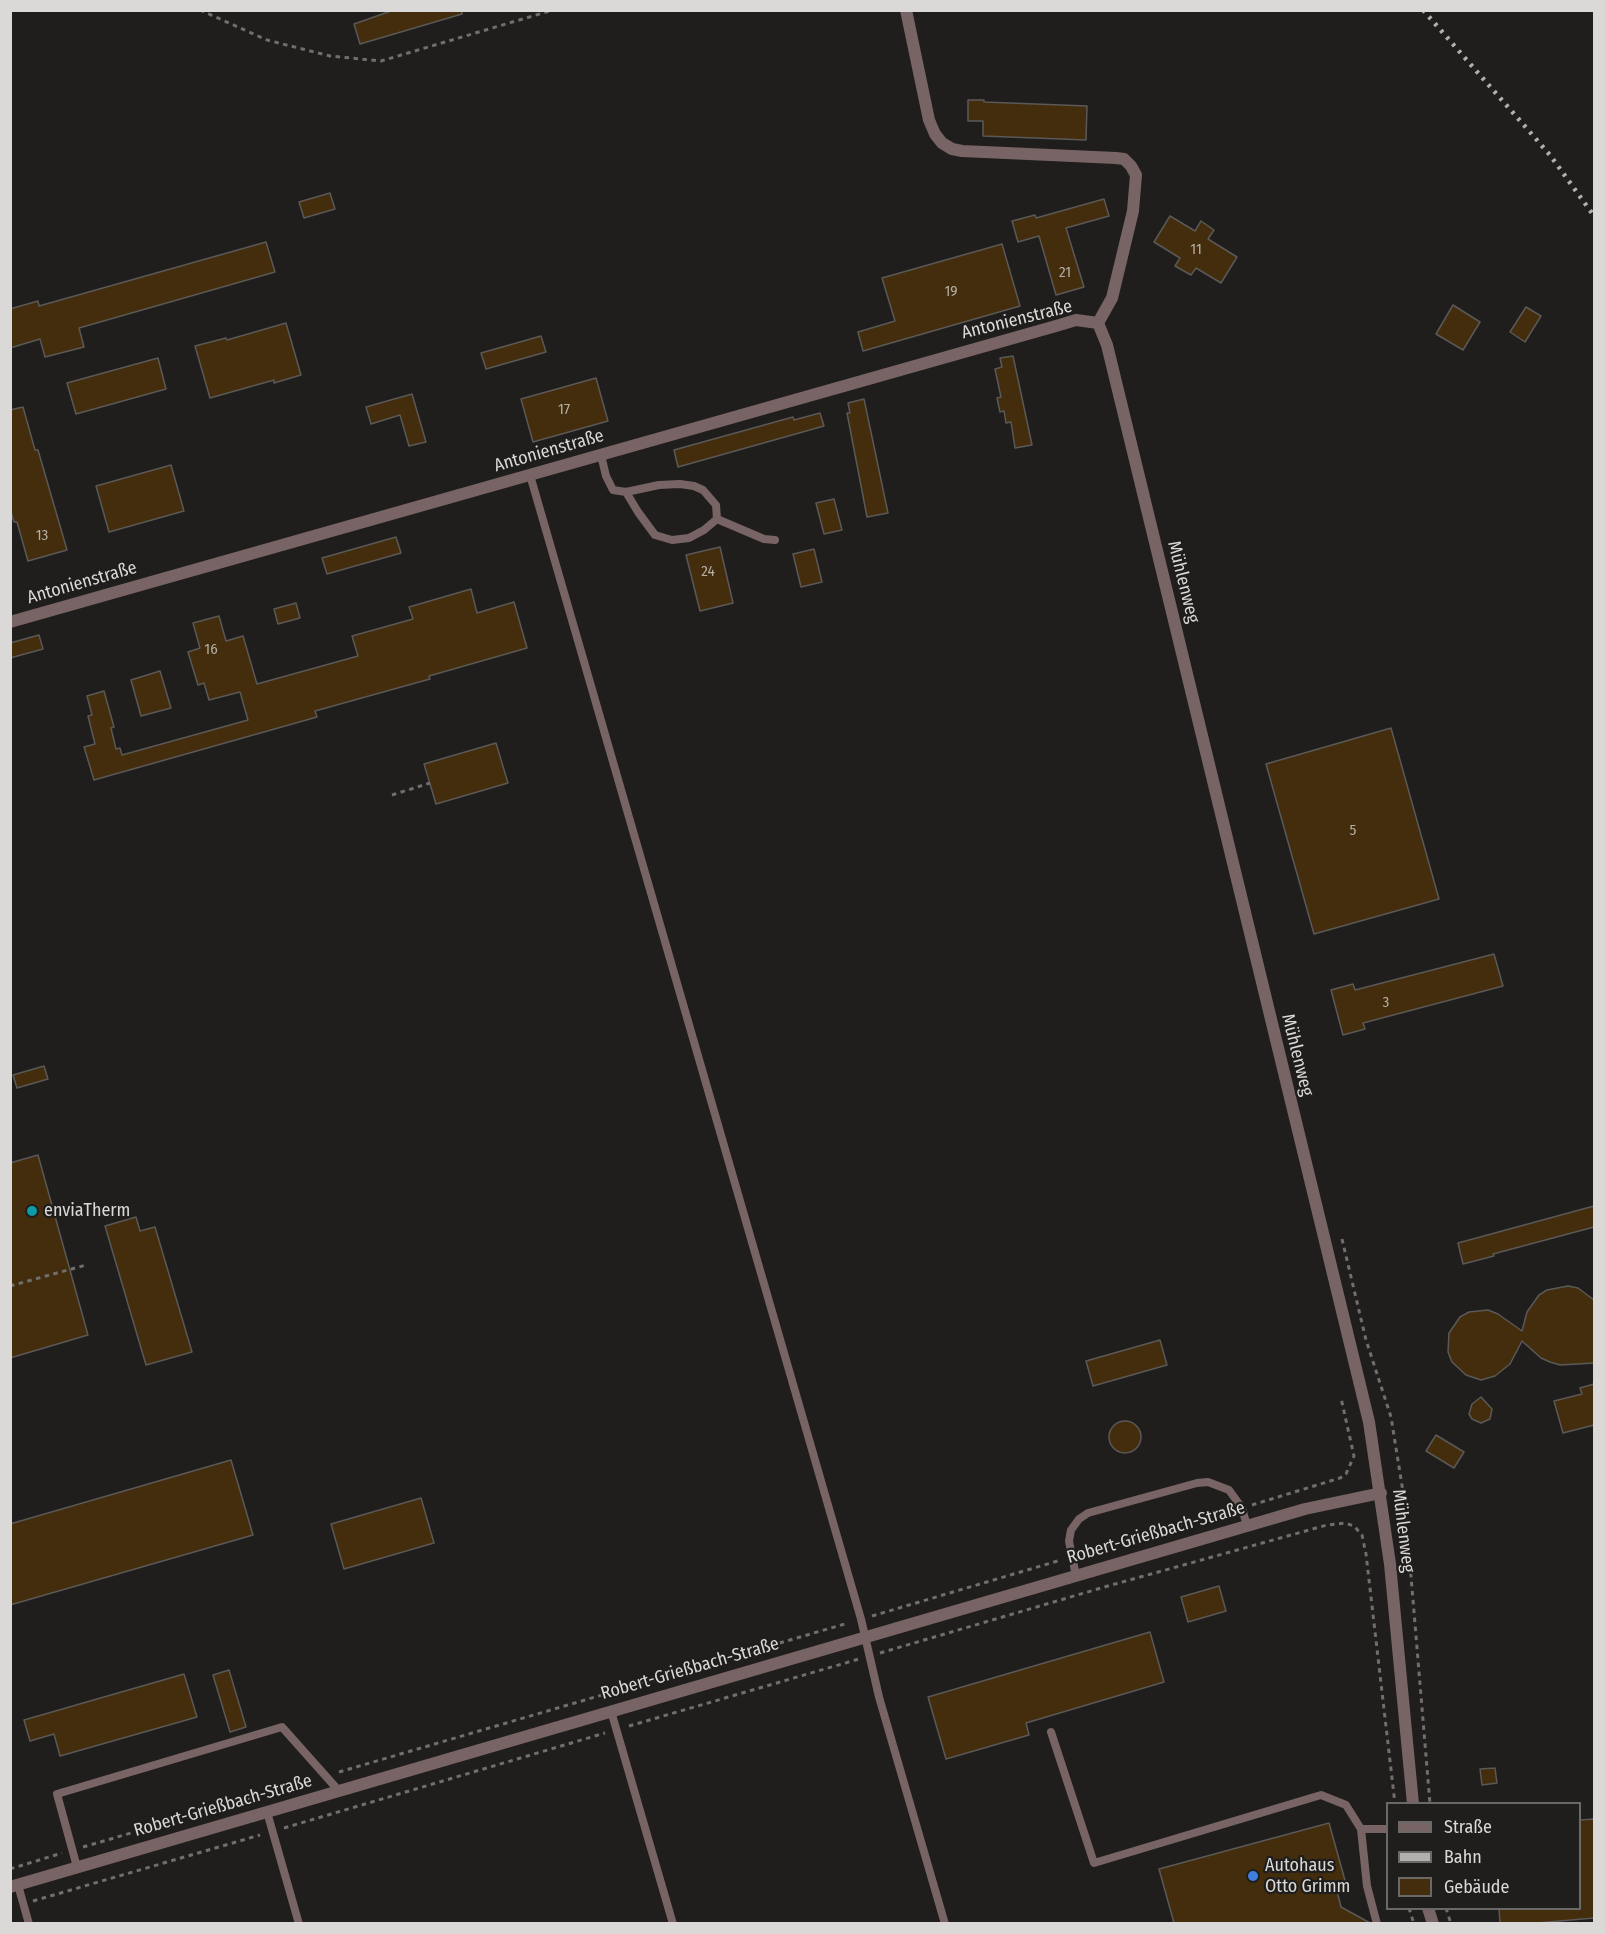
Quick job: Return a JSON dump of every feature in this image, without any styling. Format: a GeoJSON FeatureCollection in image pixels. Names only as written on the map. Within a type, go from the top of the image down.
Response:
{"type":"FeatureCollection","features":[{"type":"Feature","properties":{"kind":"street"},"geometry":{"type":"LineString","coordinates":[[906,10],[929,120],[942,143],[952,149],[962,151],[1116,158],[1124,159],[1131,166],[1136,176],[1133,211],[1112,298],[1098,323]]}},
{"type":"Feature","properties":{"kind":"street","name":"Antonienstraße"},"geometry":{"type":"LineString","coordinates":[[10,622],[1076,320],[1098,323]]}},
{"type":"Feature","properties":{"kind":"street","name":"Mühlenweg"},"geometry":{"type":"LineString","coordinates":[[1098,323],[1107,345],[1362,1392],[1381,1493],[1390,1564],[1413,1802]]}},
{"type":"Feature","properties":{"kind":"street","name":"Robert-Grießbach-Straße"},"geometry":{"type":"LineString","coordinates":[[14,1886],[1314,1506],[1381,1493]]}},
{"type":"Feature","properties":{"kind":"lane"},"geometry":{"type":"LineString","coordinates":[[601,455],[612,490],[626,492],[658,485],[694,486],[703,490],[716,505],[717,519]]}},
{"type":"Feature","properties":{"kind":"lane"},"geometry":{"type":"LineString","coordinates":[[530,475],[861,1619],[894,1751],[945,1923]]}},
{"type":"Feature","properties":{"kind":"lane"},"geometry":{"type":"LineString","coordinates":[[626,492],[655,535],[672,540],[689,538],[704,530],[717,519]]}},
{"type":"Feature","properties":{"kind":"lane"},"geometry":{"type":"LineString","coordinates":[[717,519],[764,539],[775,540]]}},
{"type":"Feature","properties":{"kind":"lane"},"geometry":{"type":"LineString","coordinates":[[1076,1576],[1069,1541],[1071,1530],[1079,1519],[1088,1513],[1208,1482],[1229,1490],[1242,1508],[1247,1526]]}},
{"type":"Feature","properties":{"kind":"lane"},"geometry":{"type":"LineString","coordinates":[[611,1711],[674,1923]]}},
{"type":"Feature","properties":{"kind":"lane"},"geometry":{"type":"LineString","coordinates":[[77,1868],[57,1794],[237,1740],[282,1727],[339,1791]]}},
{"type":"Feature","properties":{"kind":"lane"},"geometry":{"type":"LineString","coordinates":[[1051,1732],[1094,1863],[1321,1795],[1346,1805],[1361,1830],[1366,1886],[1377,1923]]}},
{"type":"Feature","properties":{"kind":"lane"},"geometry":{"type":"LineString","coordinates":[[267,1812],[299,1923]]}},
{"type":"Feature","properties":{"kind":"lane"},"geometry":{"type":"LineString","coordinates":[[1361,1830],[1386,1829]]}},
{"type":"Feature","properties":{"kind":"lane"},"geometry":{"type":"LineString","coordinates":[[14,1886],[24,1904],[30,1923]]}},
{"type":"Feature","properties":{"kind":"path"},"geometry":{"type":"LineString","coordinates":[[200,10],[267,40],[330,56],[381,61],[553,10]]}},
{"type":"Feature","properties":{"kind":"path"},"geometry":{"type":"LineString","coordinates":[[392,795],[430,783]]}},
{"type":"Feature","properties":{"kind":"path"},"geometry":{"type":"LineString","coordinates":[[10,1286],[86,1265]]}},
{"type":"Feature","properties":{"kind":"path"},"geometry":{"type":"LineString","coordinates":[[10,1869],[1340,1478],[1346,1474],[1354,1456],[1341,1398]]}},
{"type":"Feature","properties":{"kind":"path"},"geometry":{"type":"LineString","coordinates":[[24,1904],[1108,1586],[1327,1525],[1345,1523],[1354,1526],[1362,1535],[1366,1554],[1395,1802]]}},
{"type":"Feature","properties":{"kind":"building"},"geometry":{"type":"Polygon","coordinates":[[[394,10],[462,10],[462,14],[360,44],[354,24],[394,10]]]}},
{"type":"Feature","properties":{"kind":"building"},"geometry":{"type":"Polygon","coordinates":[[[968,100],[1087,106],[1086,140],[983,136],[983,121],[968,121],[968,100]]]}},
{"type":"Feature","properties":{"kind":"building"},"geometry":{"type":"Polygon","coordinates":[[[330,193],[335,209],[304,218],[299,202],[330,193]]]}},
{"type":"Feature","properties":{"kind":"building"},"geometry":{"type":"Polygon","coordinates":[[[1104,199],[1109,216],[1066,228],[1084,287],[1056,295],[1039,236],[1018,242],[1012,221],[1035,215],[1036,218],[1104,199]]]}},
{"type":"Feature","properties":{"kind":"building"},"geometry":{"type":"Polygon","coordinates":[[[1170,216],[1195,231],[1201,221],[1214,230],[1208,239],[1237,257],[1221,283],[1196,268],[1191,275],[1175,266],[1180,258],[1154,242],[1170,216]]]}},
{"type":"Feature","properties":{"kind":"building"},"geometry":{"type":"Polygon","coordinates":[[[266,242],[275,272],[79,328],[84,347],[45,357],[40,339],[10,348],[10,309],[38,301],[39,306],[266,242]]]}},
{"type":"Feature","properties":{"kind":"building"},"geometry":{"type":"Polygon","coordinates":[[[1002,244],[1020,306],[863,351],[858,332],[895,321],[882,278],[1002,244]]]}},
{"type":"Feature","properties":{"kind":"building"},"geometry":{"type":"Polygon","coordinates":[[[1453,305],[1480,322],[1463,350],[1436,334],[1453,305]]]}},
{"type":"Feature","properties":{"kind":"building"},"geometry":{"type":"Polygon","coordinates":[[[1526,307],[1541,316],[1525,342],[1510,332],[1526,307]]]}},
{"type":"Feature","properties":{"kind":"building"},"geometry":{"type":"Polygon","coordinates":[[[286,323],[301,375],[210,398],[195,346],[226,338],[227,340],[286,323]]]}},
{"type":"Feature","properties":{"kind":"building"},"geometry":{"type":"Polygon","coordinates":[[[541,336],[546,352],[486,369],[481,353],[541,336]]]}},
{"type":"Feature","properties":{"kind":"building"},"geometry":{"type":"Polygon","coordinates":[[[1013,356],[1032,445],[1015,448],[1011,422],[1006,423],[1004,411],[1000,412],[997,398],[1001,397],[995,369],[1002,367],[1000,358],[1013,356]]]}},
{"type":"Feature","properties":{"kind":"building"},"geometry":{"type":"Polygon","coordinates":[[[158,358],[166,389],[76,414],[67,383],[158,358]]]}},
{"type":"Feature","properties":{"kind":"building"},"geometry":{"type":"Polygon","coordinates":[[[596,378],[608,421],[533,442],[521,399],[596,378]]]}},
{"type":"Feature","properties":{"kind":"building"},"geometry":{"type":"Polygon","coordinates":[[[412,394],[426,442],[409,446],[400,415],[371,424],[366,407],[412,394]]]}},
{"type":"Feature","properties":{"kind":"building"},"geometry":{"type":"Polygon","coordinates":[[[864,399],[888,513],[867,517],[847,413],[850,413],[848,403],[864,399]]]}},
{"type":"Feature","properties":{"kind":"building"},"geometry":{"type":"Polygon","coordinates":[[[23,407],[67,550],[28,561],[17,522],[14,522],[10,509],[10,410],[23,407]]]}},
{"type":"Feature","properties":{"kind":"building"},"geometry":{"type":"Polygon","coordinates":[[[820,413],[824,426],[678,467],[674,450],[793,417],[794,420],[820,413]]]}},
{"type":"Feature","properties":{"kind":"building"},"geometry":{"type":"Polygon","coordinates":[[[171,465],[184,511],[109,532],[96,486],[171,465]]]}},
{"type":"Feature","properties":{"kind":"building"},"geometry":{"type":"Polygon","coordinates":[[[834,499],[842,530],[824,534],[816,503],[834,499]]]}},
{"type":"Feature","properties":{"kind":"building"},"geometry":{"type":"Polygon","coordinates":[[[396,537],[401,553],[327,574],[322,558],[396,537]]]}},
{"type":"Feature","properties":{"kind":"building"},"geometry":{"type":"Polygon","coordinates":[[[720,547],[733,603],[700,611],[686,555],[720,547]]]}},
{"type":"Feature","properties":{"kind":"building"},"geometry":{"type":"Polygon","coordinates":[[[814,549],[822,582],[801,587],[793,554],[814,549]]]}},
{"type":"Feature","properties":{"kind":"building"},"geometry":{"type":"Polygon","coordinates":[[[471,589],[477,613],[514,602],[527,648],[429,676],[430,679],[315,711],[317,717],[94,780],[84,747],[95,744],[88,716],[92,715],[87,696],[104,691],[114,727],[111,728],[116,749],[120,748],[122,755],[248,720],[240,692],[209,700],[204,683],[198,685],[188,652],[200,648],[193,623],[219,616],[226,641],[243,636],[257,684],[358,656],[352,636],[413,619],[409,607],[471,589]]]}},
{"type":"Feature","properties":{"kind":"building"},"geometry":{"type":"Polygon","coordinates":[[[296,603],[300,618],[278,624],[274,609],[296,603]]]}},
{"type":"Feature","properties":{"kind":"building"},"geometry":{"type":"Polygon","coordinates":[[[39,635],[43,649],[10,658],[10,643],[39,635]]]}},
{"type":"Feature","properties":{"kind":"building"},"geometry":{"type":"Polygon","coordinates":[[[160,671],[171,708],[141,716],[131,680],[160,671]]]}},
{"type":"Feature","properties":{"kind":"building"},"geometry":{"type":"Polygon","coordinates":[[[1391,728],[1439,899],[1314,934],[1266,764],[1391,728]]]}},
{"type":"Feature","properties":{"kind":"building"},"geometry":{"type":"Polygon","coordinates":[[[496,743],[508,783],[436,804],[424,764],[496,743]]]}},
{"type":"Feature","properties":{"kind":"building"},"geometry":{"type":"Polygon","coordinates":[[[1494,954],[1503,986],[1363,1023],[1365,1029],[1343,1035],[1331,990],[1353,984],[1355,990],[1494,954]]]}},
{"type":"Feature","properties":{"kind":"building"},"geometry":{"type":"Polygon","coordinates":[[[44,1066],[48,1079],[17,1088],[13,1075],[44,1066]]]}},
{"type":"Feature","properties":{"kind":"building"},"geometry":{"type":"Polygon","coordinates":[[[38,1155],[88,1335],[10,1358],[10,1163],[38,1155]]]}},
{"type":"Feature","properties":{"kind":"building"},"geometry":{"type":"Polygon","coordinates":[[[1594,1206],[1594,1227],[1463,1264],[1458,1243],[1594,1206]]]}},
{"type":"Feature","properties":{"kind":"building"},"geometry":{"type":"Polygon","coordinates":[[[136,1217],[140,1231],[155,1227],[192,1352],[146,1365],[105,1226],[136,1217]]]}},
{"type":"Feature","properties":{"kind":"building"},"geometry":{"type":"Polygon","coordinates":[[[1568,1286],[1578,1288],[1594,1300],[1594,1363],[1560,1365],[1550,1362],[1541,1358],[1522,1341],[1510,1364],[1495,1376],[1481,1380],[1466,1375],[1452,1362],[1448,1352],[1449,1333],[1460,1317],[1469,1312],[1488,1310],[1498,1314],[1522,1331],[1527,1312],[1539,1295],[1547,1290],[1568,1286]]]}},
{"type":"Feature","properties":{"kind":"building"},"geometry":{"type":"Polygon","coordinates":[[[1160,1340],[1167,1365],[1093,1386],[1086,1361],[1160,1340]]]}},
{"type":"Feature","properties":{"kind":"building"},"geometry":{"type":"Polygon","coordinates":[[[1594,1384],[1594,1425],[1563,1433],[1554,1401],[1582,1394],[1580,1388],[1594,1384]]]}},
{"type":"Feature","properties":{"kind":"building"},"geometry":{"type":"Polygon","coordinates":[[[1481,1397],[1492,1409],[1490,1419],[1481,1423],[1472,1419],[1469,1414],[1472,1404],[1481,1397]]]}},
{"type":"Feature","properties":{"kind":"building"},"geometry":{"type":"Polygon","coordinates":[[[1125,1421],[1136,1426],[1141,1437],[1136,1448],[1125,1453],[1114,1448],[1109,1437],[1114,1426],[1125,1421]]]}},
{"type":"Feature","properties":{"kind":"building"},"geometry":{"type":"Polygon","coordinates":[[[1436,1435],[1464,1452],[1454,1468],[1426,1451],[1436,1435]]]}},
{"type":"Feature","properties":{"kind":"building"},"geometry":{"type":"Polygon","coordinates":[[[231,1460],[253,1535],[10,1605],[10,1524],[231,1460]]]}},
{"type":"Feature","properties":{"kind":"building"},"geometry":{"type":"Polygon","coordinates":[[[421,1498],[434,1543],[344,1569],[331,1524],[421,1498]]]}},
{"type":"Feature","properties":{"kind":"building"},"geometry":{"type":"Polygon","coordinates":[[[1219,1586],[1226,1611],[1188,1622],[1181,1597],[1219,1586]]]}},
{"type":"Feature","properties":{"kind":"building"},"geometry":{"type":"Polygon","coordinates":[[[1150,1632],[1164,1682],[1026,1723],[1029,1735],[946,1759],[928,1697],[1150,1632]]]}},
{"type":"Feature","properties":{"kind":"building"},"geometry":{"type":"Polygon","coordinates":[[[229,1670],[246,1727],[230,1732],[213,1675],[229,1670]]]}},
{"type":"Feature","properties":{"kind":"building"},"geometry":{"type":"Polygon","coordinates":[[[184,1674],[197,1717],[60,1756],[54,1734],[30,1741],[24,1720],[184,1674]]]}},
{"type":"Feature","properties":{"kind":"building"},"geometry":{"type":"Polygon","coordinates":[[[1495,1768],[1497,1783],[1482,1785],[1480,1769],[1495,1768]]]}},
{"type":"Feature","properties":{"kind":"building"},"geometry":{"type":"Polygon","coordinates":[[[1594,1819],[1594,1918],[1537,1923],[1500,1923],[1499,1910],[1581,1910],[1581,1820],[1594,1819]]]}},
{"type":"Feature","properties":{"kind":"building","name":"Autohaus Otto Grimm"},"geometry":{"type":"Polygon","coordinates":[[[1329,1823],[1346,1884],[1336,1887],[1341,1907],[1370,1923],[1174,1923],[1159,1869],[1329,1823]]]}},
{"type":"Feature","properties":{"kind":"railway"},"geometry":{"type":"LineString","coordinates":[[1423,10],[1550,155],[1594,216]]}},
{"type":"Feature","properties":{"kind":"place","name":"enviaTherm"},"geometry":{"type":"Point","coordinates":[32,1211]}},
{"type":"Feature","properties":{"kind":"place","name":"Autohaus Otto Grimm"},"geometry":{"type":"Point","coordinates":[1253,1876]}}]}
